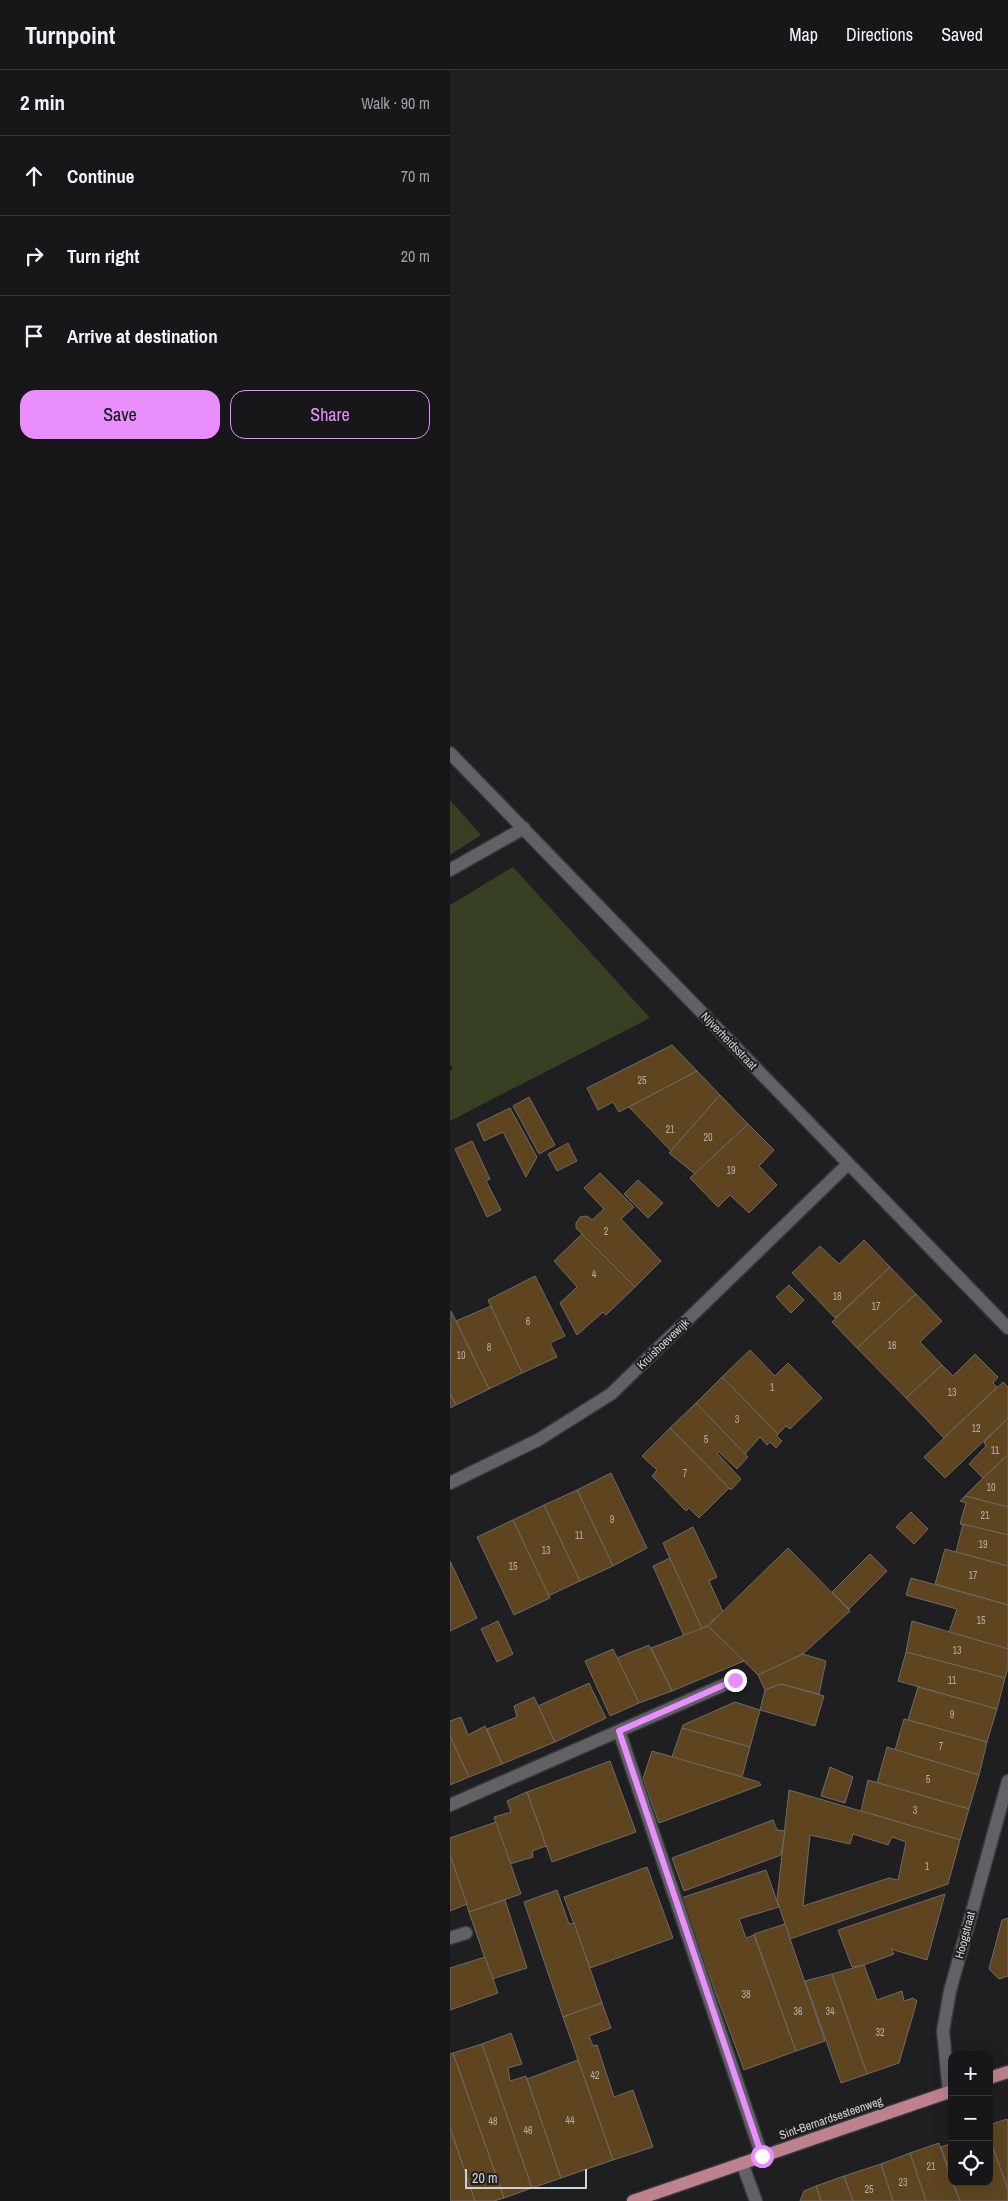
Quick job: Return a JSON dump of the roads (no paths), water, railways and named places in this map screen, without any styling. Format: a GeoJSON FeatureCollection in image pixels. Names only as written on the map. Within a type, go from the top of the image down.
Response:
{"type":"FeatureCollection","features":[{"type":"Feature","properties":{"kind":"main road"},"geometry":{"type":"LineString","coordinates":[[993,2077],[1008,2072]]}},
{"type":"Feature","properties":{"kind":"main road","name":"Sint-Bernardsesteenweg"},"geometry":{"type":"LineString","coordinates":[[633,2201],[948,2093]]}},
{"type":"Feature","properties":{"kind":"street","name":"Nijverheidsstraat"},"geometry":{"type":"LineString","coordinates":[[450,753],[1008,1328]]}},
{"type":"Feature","properties":{"kind":"street"},"geometry":{"type":"LineString","coordinates":[[450,870],[524,828]]}},
{"type":"Feature","properties":{"kind":"street","name":"Kruishoevewijk"},"geometry":{"type":"LineString","coordinates":[[450,1483],[538,1440],[611,1394],[848,1164]]}},
{"type":"Feature","properties":{"kind":"street"},"geometry":{"type":"LineString","coordinates":[[450,1805],[735,1680]]}},
{"type":"Feature","properties":{"kind":"street"},"geometry":{"type":"LineString","coordinates":[[619,1731],[762,2156]]}},
{"type":"Feature","properties":{"kind":"street","name":"Hoogstraat"},"geometry":{"type":"LineString","coordinates":[[948,2075],[943,2031],[950,1991],[1008,1781]]}},
{"type":"Feature","properties":{"kind":"street"},"geometry":{"type":"LineString","coordinates":[[450,1938],[466,1933]]}},
{"type":"Feature","properties":{"kind":"street"},"geometry":{"type":"LineString","coordinates":[[742,2163],[756,2201]]}}]}
